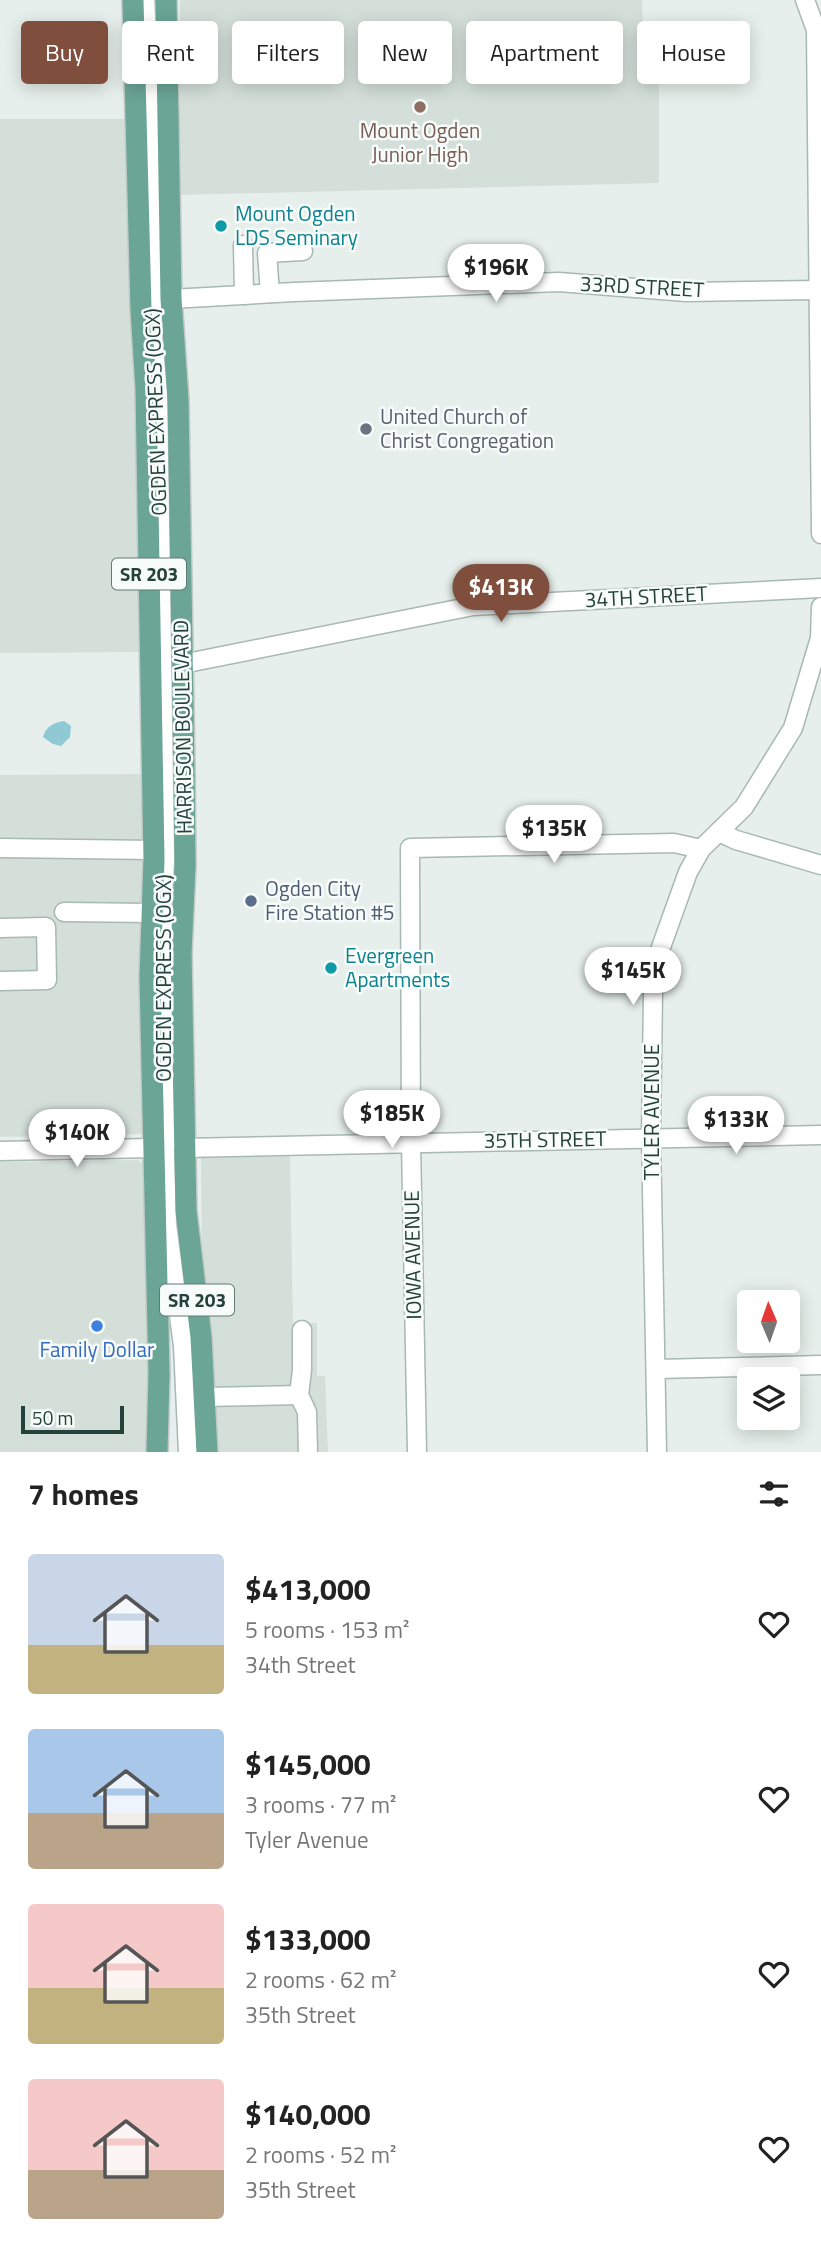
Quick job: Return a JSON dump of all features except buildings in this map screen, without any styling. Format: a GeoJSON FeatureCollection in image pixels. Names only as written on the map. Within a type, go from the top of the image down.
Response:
{"type":"FeatureCollection","features":[{"type":"Feature","properties":{"kind":"main road","name":"HARRISON BOULEVARD"},"geometry":{"type":"LineString","coordinates":[[133,0],[146,401],[154,850],[150,976],[159,1373],[157,1452]]}},
{"type":"Feature","properties":{"kind":"main road","name":"HARRISON BOULEVARD"},"geometry":{"type":"LineString","coordinates":[[166,0],[171,299],[177,385],[182,664],[185,866],[181,953],[184,1148],[187,1236],[199,1315],[207,1452]]}},
{"type":"Feature","properties":{"kind":"street","name":"OGDEN EXPRESS (OGX)"},"geometry":{"type":"LineString","coordinates":[[145,0],[149,71],[153,340],[158,393],[165,859],[160,967],[166,1192],[169,1245],[183,1346],[188,1452]]}},
{"type":"Feature","properties":{"kind":"street","name":"OGDEN EXPRESS (OGX)"},"geometry":{"type":"LineString","coordinates":[[154,0],[160,329],[166,393],[174,820],[169,961],[174,1190],[176,1229],[190,1328],[196,1452]]}},
{"type":"Feature","properties":{"kind":"street"},"geometry":{"type":"LineString","coordinates":[[805,0],[819,30],[821,534]]}},
{"type":"Feature","properties":{"kind":"street"},"geometry":{"type":"LineString","coordinates":[[243,245],[244,295]]}},
{"type":"Feature","properties":{"kind":"street"},"geometry":{"type":"LineString","coordinates":[[270,293],[267,253],[303,251]]}},
{"type":"Feature","properties":{"kind":"street","name":"33RD STREET"},"geometry":{"type":"LineString","coordinates":[[171,299],[559,282],[686,292],[819,290]]}},
{"type":"Feature","properties":{"kind":"street","name":"34TH STREET"},"geometry":{"type":"LineString","coordinates":[[182,664],[473,606],[821,588]]}},
{"type":"Feature","properties":{"kind":"street","name":"TYLER AVENUE"},"geometry":{"type":"LineString","coordinates":[[657,1452],[651,1137],[653,992],[660,950],[688,872],[701,849],[744,807],[793,728],[820,638],[821,607]]}},
{"type":"Feature","properties":{"kind":"street"},"geometry":{"type":"LineString","coordinates":[[719,832],[736,841],[821,865]]}},
{"type":"Feature","properties":{"kind":"street","name":"IOWA AVENUE"},"geometry":{"type":"LineString","coordinates":[[417,1452],[411,1143],[410,848],[674,843],[701,849]]}},
{"type":"Feature","properties":{"kind":"street"},"geometry":{"type":"LineString","coordinates":[[0,848],[154,850]]}},
{"type":"Feature","properties":{"kind":"street"},"geometry":{"type":"LineString","coordinates":[[64,912],[152,913]]}},
{"type":"Feature","properties":{"kind":"street"},"geometry":{"type":"LineString","coordinates":[[0,928],[46,927],[47,980],[0,981]]}},
{"type":"Feature","properties":{"kind":"street","name":"35TH STREET"},"geometry":{"type":"LineString","coordinates":[[184,1148],[821,1135]]}},
{"type":"Feature","properties":{"kind":"street"},"geometry":{"type":"LineString","coordinates":[[0,1151],[153,1148]]}},
{"type":"Feature","properties":{"kind":"street"},"geometry":{"type":"LineString","coordinates":[[302,1330],[299,1395],[307,1412],[308,1452]]}},
{"type":"Feature","properties":{"kind":"street"},"geometry":{"type":"LineString","coordinates":[[657,1369],[821,1365]]}},
{"type":"Feature","properties":{"kind":"street"},"geometry":{"type":"LineString","coordinates":[[204,1397],[299,1395]]}},
{"type":"Feature","properties":{"kind":"shaded area","name":"Mount Ogden Junior High"},"geometry":{"type":"Polygon","coordinates":[[[180,0],[642,0],[643,21],[637,21],[637,84],[659,84],[659,183],[180,195],[180,84],[218,84],[218,21],[180,21],[180,0]]]}},
{"type":"Feature","properties":{"kind":"shaded area"},"geometry":{"type":"Polygon","coordinates":[[[0,119],[130,119],[139,652],[0,653],[0,119]]]}},
{"type":"Feature","properties":{"kind":"shaded area"},"geometry":{"type":"Polygon","coordinates":[[[141,774],[147,1127],[140,1134],[0,1137],[0,775],[141,774]]]}},
{"type":"Feature","properties":{"kind":"shaded area"},"geometry":{"type":"Polygon","coordinates":[[[290,1156],[293,1323],[317,1323],[317,1376],[325,1376],[328,1452],[208,1452],[203,1373],[201,1158],[290,1156]]]}},
{"type":"Feature","properties":{"kind":"shaded area"},"geometry":{"type":"Polygon","coordinates":[[[138,1160],[146,1165],[152,1452],[0,1452],[0,1162],[138,1160]]]}},
{"type":"Feature","properties":{"kind":"water"},"geometry":{"type":"Polygon","coordinates":[[[64,721],[71,726],[70,737],[61,746],[43,737],[50,726],[64,721]]]}},
{"type":"Feature","properties":{"kind":"place","name":"Mount Ogden Junior High"},"geometry":{"type":"Point","coordinates":[420,107]}},
{"type":"Feature","properties":{"kind":"place","name":"Mount Ogden LDS Seminary"},"geometry":{"type":"Point","coordinates":[221,226]}},
{"type":"Feature","properties":{"kind":"place","name":"United Church of Christ Congregation"},"geometry":{"type":"Point","coordinates":[366,429]}},
{"type":"Feature","properties":{"kind":"place","name":"Ogden City Fire Station #5"},"geometry":{"type":"Point","coordinates":[251,901]}},
{"type":"Feature","properties":{"kind":"place","name":"Evergreen Apartments"},"geometry":{"type":"Point","coordinates":[331,968]}},
{"type":"Feature","properties":{"kind":"place","name":"Family Dollar"},"geometry":{"type":"Point","coordinates":[97,1326]}}]}
